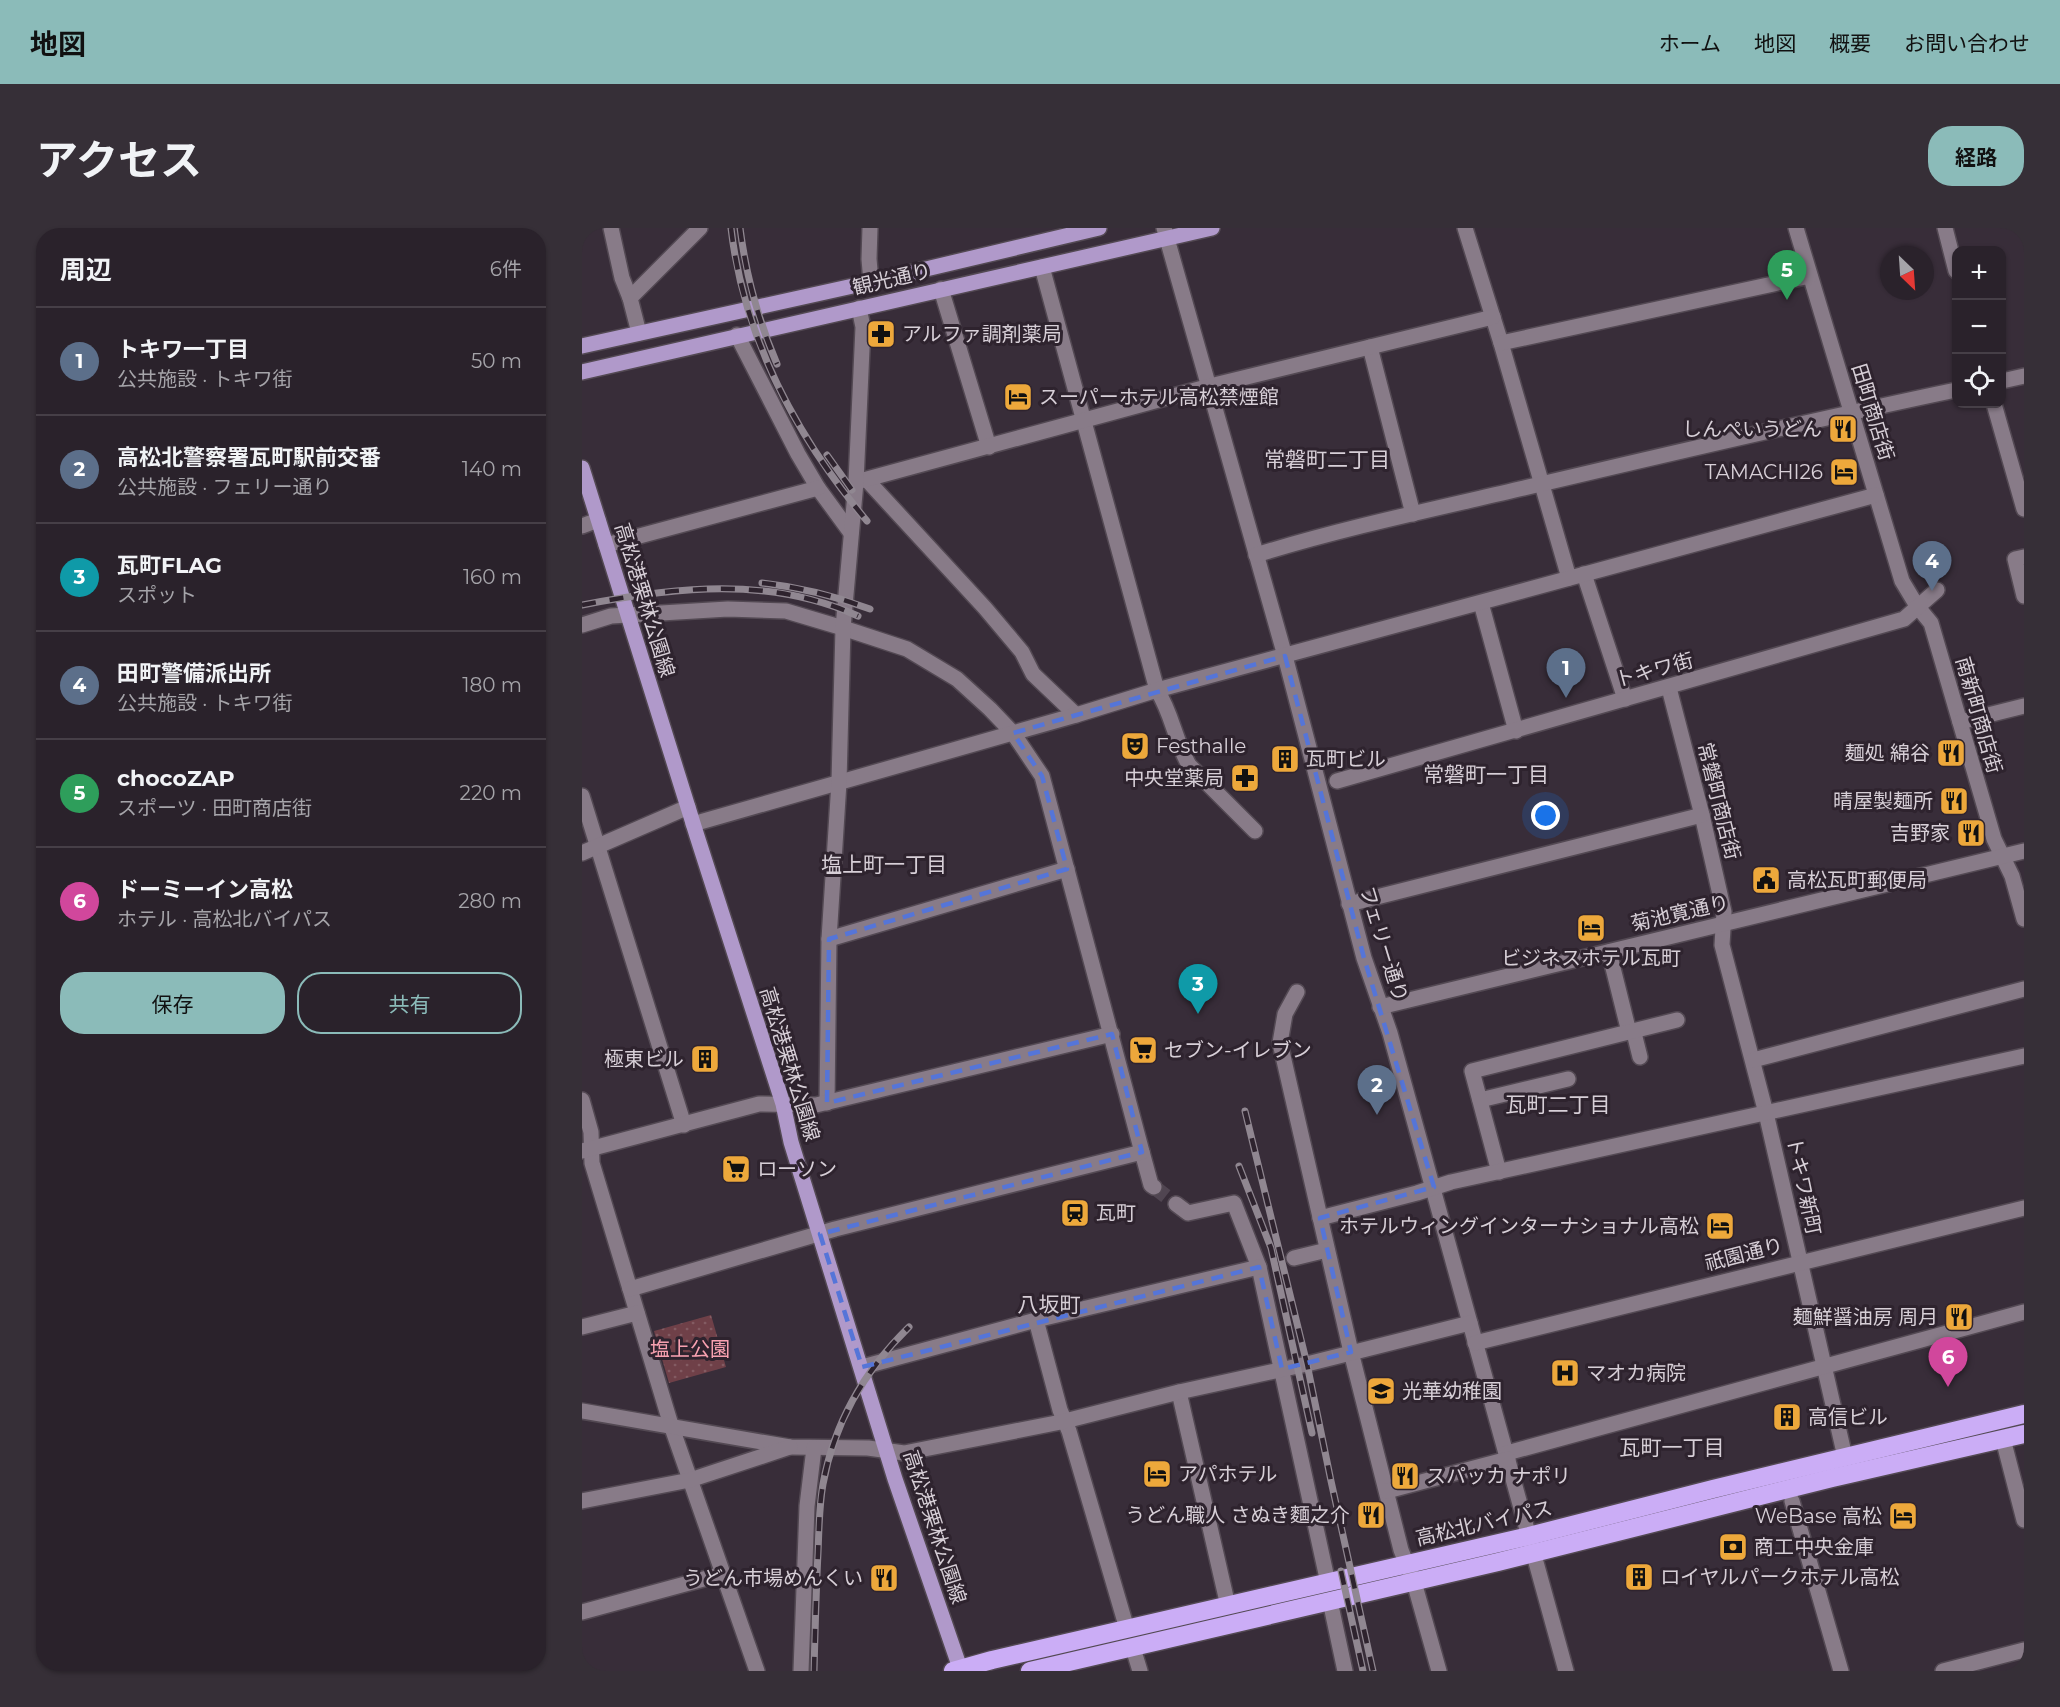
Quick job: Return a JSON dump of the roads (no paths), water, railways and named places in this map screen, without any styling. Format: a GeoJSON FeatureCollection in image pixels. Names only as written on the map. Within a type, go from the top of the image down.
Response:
{"type":"FeatureCollection","features":[{"type":"Feature","properties":{"kind":"highway","name":"高松北バイパス"},"geometry":{"type":"LineString","coordinates":[[1030,1671],[1414,1582],[1531,1544],[1845,1457],[2024,1414]]}},
{"type":"Feature","properties":{"kind":"highway","name":"高松北バイパス"},"geometry":{"type":"LineString","coordinates":[[958,1670],[1407,1564],[1531,1544],[2024,1434]]}},
{"type":"Feature","properties":{"kind":"main road","name":"観光通り"},"geometry":{"type":"LineString","coordinates":[[582,346],[871,282],[1099,228]]}},
{"type":"Feature","properties":{"kind":"main road","name":"観光通り"},"geometry":{"type":"LineString","coordinates":[[582,372],[1042,267],[1166,233],[1212,228]]}},
{"type":"Feature","properties":{"kind":"main road","name":"高松港栗林公園線"},"geometry":{"type":"LineString","coordinates":[[582,468],[783,1104],[791,1142],[887,1452],[958,1670]]}},
{"type":"Feature","properties":{"kind":"street"},"geometry":{"type":"LineString","coordinates":[[611,228],[622,278],[639,333]]}},
{"type":"Feature","properties":{"kind":"street"},"geometry":{"type":"LineString","coordinates":[[630,298],[700,228]]}},
{"type":"Feature","properties":{"kind":"street"},"geometry":{"type":"LineString","coordinates":[[870,228],[871,282]]}},
{"type":"Feature","properties":{"kind":"street"},"geometry":{"type":"LineString","coordinates":[[1465,228],[1541,484],[1624,699]]}},
{"type":"Feature","properties":{"kind":"street","name":"田町商店街"},"geometry":{"type":"LineString","coordinates":[[1796,228],[1902,580],[1917,606]]}},
{"type":"Feature","properties":{"kind":"street"},"geometry":{"type":"LineString","coordinates":[[1944,228],[1952,257]]}},
{"type":"Feature","properties":{"kind":"street","name":"フェリー通り"},"geometry":{"type":"LineString","coordinates":[[1166,233],[1285,656],[1349,904],[1390,1033],[1434,1187],[1566,1671]]}},
{"type":"Feature","properties":{"kind":"street"},"geometry":{"type":"LineString","coordinates":[[1042,267],[1157,690],[1166,704],[1181,751],[1189,765],[1255,831]]}},
{"type":"Feature","properties":{"kind":"street"},"geometry":{"type":"LineString","coordinates":[[1501,343],[1810,276]]}},
{"type":"Feature","properties":{"kind":"street"},"geometry":{"type":"LineString","coordinates":[[941,289],[988,447]]}},
{"type":"Feature","properties":{"kind":"street"},"geometry":{"type":"LineString","coordinates":[[827,1103],[829,939],[838,782],[843,628],[851,533],[862,481],[863,327],[859,308]]}},
{"type":"Feature","properties":{"kind":"street"},"geometry":{"type":"LineString","coordinates":[[862,481],[1210,386],[1493,317]]}},
{"type":"Feature","properties":{"kind":"street"},"geometry":{"type":"LineString","coordinates":[[737,335],[774,410],[818,488],[851,533]]}},
{"type":"Feature","properties":{"kind":"street"},"geometry":{"type":"LineString","coordinates":[[1370,347],[1413,514]]}},
{"type":"Feature","properties":{"kind":"street"},"geometry":{"type":"LineString","coordinates":[[2006,380],[2024,376]]}},
{"type":"Feature","properties":{"kind":"street"},"geometry":{"type":"LineString","coordinates":[[1256,555],[1413,514],[1851,412],[1952,391]]}},
{"type":"Feature","properties":{"kind":"street"},"geometry":{"type":"LineString","coordinates":[[1995,408],[2024,509]]}},
{"type":"Feature","properties":{"kind":"street"},"geometry":{"type":"LineString","coordinates":[[862,481],[985,608],[1022,652],[1033,674],[1076,716]]}},
{"type":"Feature","properties":{"kind":"street"},"geometry":{"type":"LineString","coordinates":[[606,545],[818,488]]}},
{"type":"Feature","properties":{"kind":"street"},"geometry":{"type":"LineString","coordinates":[[693,824],[1076,716],[1157,690],[1876,495]]}},
{"type":"Feature","properties":{"kind":"street"},"geometry":{"type":"LineString","coordinates":[[582,526],[598,520]]}},
{"type":"Feature","properties":{"kind":"street"},"geometry":{"type":"LineString","coordinates":[[2024,557],[2015,560],[2024,597]]}},
{"type":"Feature","properties":{"kind":"street","name":"トキワ街"},"geometry":{"type":"LineString","coordinates":[[1337,781],[1904,619],[1936,590]]}},
{"type":"Feature","properties":{"kind":"street"},"geometry":{"type":"LineString","coordinates":[[1481,603],[1516,731]]}},
{"type":"Feature","properties":{"kind":"street","name":"南新町商店街"},"geometry":{"type":"LineString","coordinates":[[1917,606],[1931,623],[1994,839],[2012,876],[2024,919]]}},
{"type":"Feature","properties":{"kind":"street"},"geometry":{"type":"LineString","coordinates":[[582,625],[611,616],[713,609],[786,611],[907,649],[957,679],[990,709],[1013,733],[1042,776],[1151,1185],[1154,1186]]}},
{"type":"Feature","properties":{"kind":"street","name":"常磐町商店街"},"geometry":{"type":"LineString","coordinates":[[1669,687],[1702,814],[1724,912],[1723,925]]}},
{"type":"Feature","properties":{"kind":"street"},"geometry":{"type":"LineString","coordinates":[[1960,722],[2024,706]]}},
{"type":"Feature","properties":{"kind":"street"},"geometry":{"type":"LineString","coordinates":[[582,796],[684,1125]]}},
{"type":"Feature","properties":{"kind":"street"},"geometry":{"type":"LineString","coordinates":[[582,853],[688,807]]}},
{"type":"Feature","properties":{"kind":"street"},"geometry":{"type":"LineString","coordinates":[[1349,904],[1486,871],[1702,814]]}},
{"type":"Feature","properties":{"kind":"street","name":"菊池寛通り"},"geometry":{"type":"LineString","coordinates":[[1380,1007],[2024,851]]}},
{"type":"Feature","properties":{"kind":"street"},"geometry":{"type":"LineString","coordinates":[[829,939],[1067,869]]}},
{"type":"Feature","properties":{"kind":"street","name":"トキワ新町"},"geometry":{"type":"LineString","coordinates":[[1723,925],[1722,945],[1766,1113],[1845,1457]]}},
{"type":"Feature","properties":{"kind":"street"},"geometry":{"type":"LineString","coordinates":[[1609,952],[1629,1032],[1634,1034],[1640,1057]]}},
{"type":"Feature","properties":{"kind":"street"},"geometry":{"type":"LineString","coordinates":[[1753,1060],[2024,989]]}},
{"type":"Feature","properties":{"kind":"street"},"geometry":{"type":"LineString","coordinates":[[1297,992],[1285,1014],[1280,1043],[1351,1352],[1407,1564],[1439,1671]]}},
{"type":"Feature","properties":{"kind":"street"},"geometry":{"type":"LineString","coordinates":[[1499,1172],[1472,1071],[1677,1020]]}},
{"type":"Feature","properties":{"kind":"street"},"geometry":{"type":"LineString","coordinates":[[587,1149],[759,1104],[816,1105],[827,1103],[1112,1034]]}},
{"type":"Feature","properties":{"kind":"street"},"geometry":{"type":"LineString","coordinates":[[1320,1218],[1499,1172],[2024,1056]]}},
{"type":"Feature","properties":{"kind":"street"},"geometry":{"type":"LineString","coordinates":[[1480,1100],[1568,1079]]}},
{"type":"Feature","properties":{"kind":"street"},"geometry":{"type":"LineString","coordinates":[[582,1100],[591,1132],[587,1149],[671,1425],[757,1671]]}},
{"type":"Feature","properties":{"kind":"street"},"geometry":{"type":"LineString","coordinates":[[630,1288],[820,1234],[1142,1152]]}},
{"type":"Feature","properties":{"kind":"street"},"geometry":{"type":"LineString","coordinates":[[1176,1204],[1188,1213],[1234,1203],[1259,1267],[1328,1582]]}},
{"type":"Feature","properties":{"kind":"street","name":"祇園通り"},"geometry":{"type":"LineString","coordinates":[[1475,1343],[2024,1208]]}},
{"type":"Feature","properties":{"kind":"street"},"geometry":{"type":"LineString","coordinates":[[1294,1258],[1327,1250]]}},
{"type":"Feature","properties":{"kind":"street"},"geometry":{"type":"LineString","coordinates":[[862,1367],[1036,1320],[1259,1267]]}},
{"type":"Feature","properties":{"kind":"street"},"geometry":{"type":"LineString","coordinates":[[582,1327],[637,1312]]}},
{"type":"Feature","properties":{"kind":"street"},"geometry":{"type":"LineString","coordinates":[[1387,1491],[2024,1312]]}},
{"type":"Feature","properties":{"kind":"street"},"geometry":{"type":"LineString","coordinates":[[1036,1320],[1127,1629]]}},
{"type":"Feature","properties":{"kind":"street"},"geometry":{"type":"LineString","coordinates":[[582,1411],[790,1447],[868,1448],[904,1453],[1065,1421],[1470,1323]]}},
{"type":"Feature","properties":{"kind":"street"},"geometry":{"type":"LineString","coordinates":[[1179,1392],[1228,1606]]}},
{"type":"Feature","properties":{"kind":"street"},"geometry":{"type":"LineString","coordinates":[[2003,1439],[2024,1520]]}},
{"type":"Feature","properties":{"kind":"street"},"geometry":{"type":"LineString","coordinates":[[582,1501],[690,1480],[790,1447]]}},
{"type":"Feature","properties":{"kind":"street"},"geometry":{"type":"LineString","coordinates":[[801,1671],[807,1506],[814,1448]]}},
{"type":"Feature","properties":{"kind":"street"},"geometry":{"type":"LineString","coordinates":[[1792,1501],[1840,1671]]}},
{"type":"Feature","properties":{"kind":"street"},"geometry":{"type":"LineString","coordinates":[[582,1612],[722,1574]]}},
{"type":"Feature","properties":{"kind":"street"},"geometry":{"type":"LineString","coordinates":[[1330,1601],[1345,1671]]}},
{"type":"Feature","properties":{"kind":"street"},"geometry":{"type":"LineString","coordinates":[[1133,1648],[1140,1671]]}},
{"type":"Feature","properties":{"kind":"street"},"geometry":{"type":"LineString","coordinates":[[1943,1671],[2024,1650]]}},
{"type":"Feature","properties":{"kind":"tunnel"},"geometry":{"type":"LineString","coordinates":[[1154,1187],[1176,1204]]}},
{"type":"Feature","properties":{"kind":"railway"},"geometry":{"type":"LineString","coordinates":[[731,228],[748,309],[777,384],[818,455],[841,489],[867,521]]}},
{"type":"Feature","properties":{"kind":"railway"},"geometry":{"type":"LineString","coordinates":[[740,228],[754,297],[777,364]]}},
{"type":"Feature","properties":{"kind":"railway"},"geometry":{"type":"LineString","coordinates":[[827,455],[852,490]]}},
{"type":"Feature","properties":{"kind":"railway"},"geometry":{"type":"LineString","coordinates":[[762,583],[817,593],[870,609]]}},
{"type":"Feature","properties":{"kind":"railway"},"geometry":{"type":"LineString","coordinates":[[582,605],[687,590],[756,590],[824,603],[858,616]]}},
{"type":"Feature","properties":{"kind":"railway"},"geometry":{"type":"LineString","coordinates":[[1245,1111],[1307,1364],[1373,1671]]}},
{"type":"Feature","properties":{"kind":"railway"},"geometry":{"type":"LineString","coordinates":[[1239,1166],[1271,1248],[1312,1433]]}},
{"type":"Feature","properties":{"kind":"railway"},"geometry":{"type":"LineString","coordinates":[[814,1671],[820,1509],[828,1462],[843,1419],[865,1379],[909,1327]]}},
{"type":"Feature","properties":{"kind":"railway"},"geometry":{"type":"LineString","coordinates":[[1341,1571],[1363,1671]]}},
{"type":"Feature","properties":{"kind":"place","name":"chocoZAP"},"geometry":{"type":"Point","coordinates":[1787,300]}},
{"type":"Feature","properties":{"kind":"place","name":"アルファ調剤薬局"},"geometry":{"type":"Point","coordinates":[881,334]}},
{"type":"Feature","properties":{"kind":"place","name":"スーパーホテル高松禁煙館"},"geometry":{"type":"Point","coordinates":[1018,397]}},
{"type":"Feature","properties":{"kind":"place","name":"しんぺいうどん"},"geometry":{"type":"Point","coordinates":[1843,429]}},
{"type":"Feature","properties":{"kind":"place","name":"TAMACHI26"},"geometry":{"type":"Point","coordinates":[1844,472]}},
{"type":"Feature","properties":{"kind":"place","name":"田町警備派出所"},"geometry":{"type":"Point","coordinates":[1932,591]}},
{"type":"Feature","properties":{"kind":"place","name":"トキワ一丁目"},"geometry":{"type":"Point","coordinates":[1566,698]}},
{"type":"Feature","properties":{"kind":"place","name":"Festhalle"},"geometry":{"type":"Point","coordinates":[1135,746]}},
{"type":"Feature","properties":{"kind":"place","name":"麺処 綿谷"},"geometry":{"type":"Point","coordinates":[1951,753]}},
{"type":"Feature","properties":{"kind":"place","name":"瓦町ビル"},"geometry":{"type":"Point","coordinates":[1285,759]}},
{"type":"Feature","properties":{"kind":"place","name":"中央堂薬局"},"geometry":{"type":"Point","coordinates":[1245,778]}},
{"type":"Feature","properties":{"kind":"place","name":"晴屋製麺所"},"geometry":{"type":"Point","coordinates":[1954,801]}},
{"type":"Feature","properties":{"kind":"place","name":"吉野家"},"geometry":{"type":"Point","coordinates":[1971,833]}},
{"type":"Feature","properties":{"kind":"place","name":"高松瓦町郵便局"},"geometry":{"type":"Point","coordinates":[1766,880]}},
{"type":"Feature","properties":{"kind":"place","name":"ビジネスホテル瓦町"},"geometry":{"type":"Point","coordinates":[1591,928]}},
{"type":"Feature","properties":{"kind":"place","name":"瓦町FLAG"},"geometry":{"type":"Point","coordinates":[1198,1014]}},
{"type":"Feature","properties":{"kind":"place","name":"セブン-イレブン"},"geometry":{"type":"Point","coordinates":[1143,1050]}},
{"type":"Feature","properties":{"kind":"place","name":"極東ビル"},"geometry":{"type":"Point","coordinates":[705,1059]}},
{"type":"Feature","properties":{"kind":"place","name":"高松北警察署瓦町駅前交番"},"geometry":{"type":"Point","coordinates":[1377,1115]}},
{"type":"Feature","properties":{"kind":"place","name":"ローソン"},"geometry":{"type":"Point","coordinates":[736,1169]}},
{"type":"Feature","properties":{"kind":"place","name":"瓦町"},"geometry":{"type":"Point","coordinates":[1075,1213]}},
{"type":"Feature","properties":{"kind":"place","name":"ホテルウィングインターナショナル高松"},"geometry":{"type":"Point","coordinates":[1720,1226]}},
{"type":"Feature","properties":{"kind":"place","name":"麺鮮醤油房 周月"},"geometry":{"type":"Point","coordinates":[1959,1317]}},
{"type":"Feature","properties":{"kind":"place","name":"マオカ病院"},"geometry":{"type":"Point","coordinates":[1565,1373]}},
{"type":"Feature","properties":{"kind":"place","name":"ドーミーイン高松"},"geometry":{"type":"Point","coordinates":[1948,1387]}},
{"type":"Feature","properties":{"kind":"place","name":"光華幼稚園"},"geometry":{"type":"Point","coordinates":[1381,1391]}},
{"type":"Feature","properties":{"kind":"place","name":"高信ビル"},"geometry":{"type":"Point","coordinates":[1787,1417]}},
{"type":"Feature","properties":{"kind":"place","name":"アパホテル"},"geometry":{"type":"Point","coordinates":[1157,1474]}},
{"type":"Feature","properties":{"kind":"place","name":"スパッカ ナポリ"},"geometry":{"type":"Point","coordinates":[1405,1476]}},
{"type":"Feature","properties":{"kind":"place","name":"うどん職人 さぬき麵之介"},"geometry":{"type":"Point","coordinates":[1371,1515]}},
{"type":"Feature","properties":{"kind":"place","name":"WeBase 高松"},"geometry":{"type":"Point","coordinates":[1903,1516]}},
{"type":"Feature","properties":{"kind":"place","name":"商工中央金庫"},"geometry":{"type":"Point","coordinates":[1733,1547]}},
{"type":"Feature","properties":{"kind":"place","name":"ロイヤルパークホテル高松"},"geometry":{"type":"Point","coordinates":[1639,1577]}},
{"type":"Feature","properties":{"kind":"place","name":"うどん市場めんくい"},"geometry":{"type":"Point","coordinates":[884,1578]}},
{"type":"Feature","properties":{"kind":"district","name":"常磐町二丁目"},"geometry":{"type":"Point","coordinates":[1327,460]}},
{"type":"Feature","properties":{"kind":"district","name":"常磐町一丁目"},"geometry":{"type":"Point","coordinates":[1486,775]}},
{"type":"Feature","properties":{"kind":"district","name":"塩上町一丁目"},"geometry":{"type":"Point","coordinates":[884,865]}},
{"type":"Feature","properties":{"kind":"district","name":"瓦町二丁目"},"geometry":{"type":"Point","coordinates":[1558,1105]}},
{"type":"Feature","properties":{"kind":"district","name":"八坂町"},"geometry":{"type":"Point","coordinates":[1049,1305]}},
{"type":"Feature","properties":{"kind":"district","name":"瓦町一丁目"},"geometry":{"type":"Point","coordinates":[1672,1448]}},
{"type":"Feature","properties":{"kind":"park label","name":"塩上公園"},"geometry":{"type":"Point","coordinates":[690,1349]}}]}
